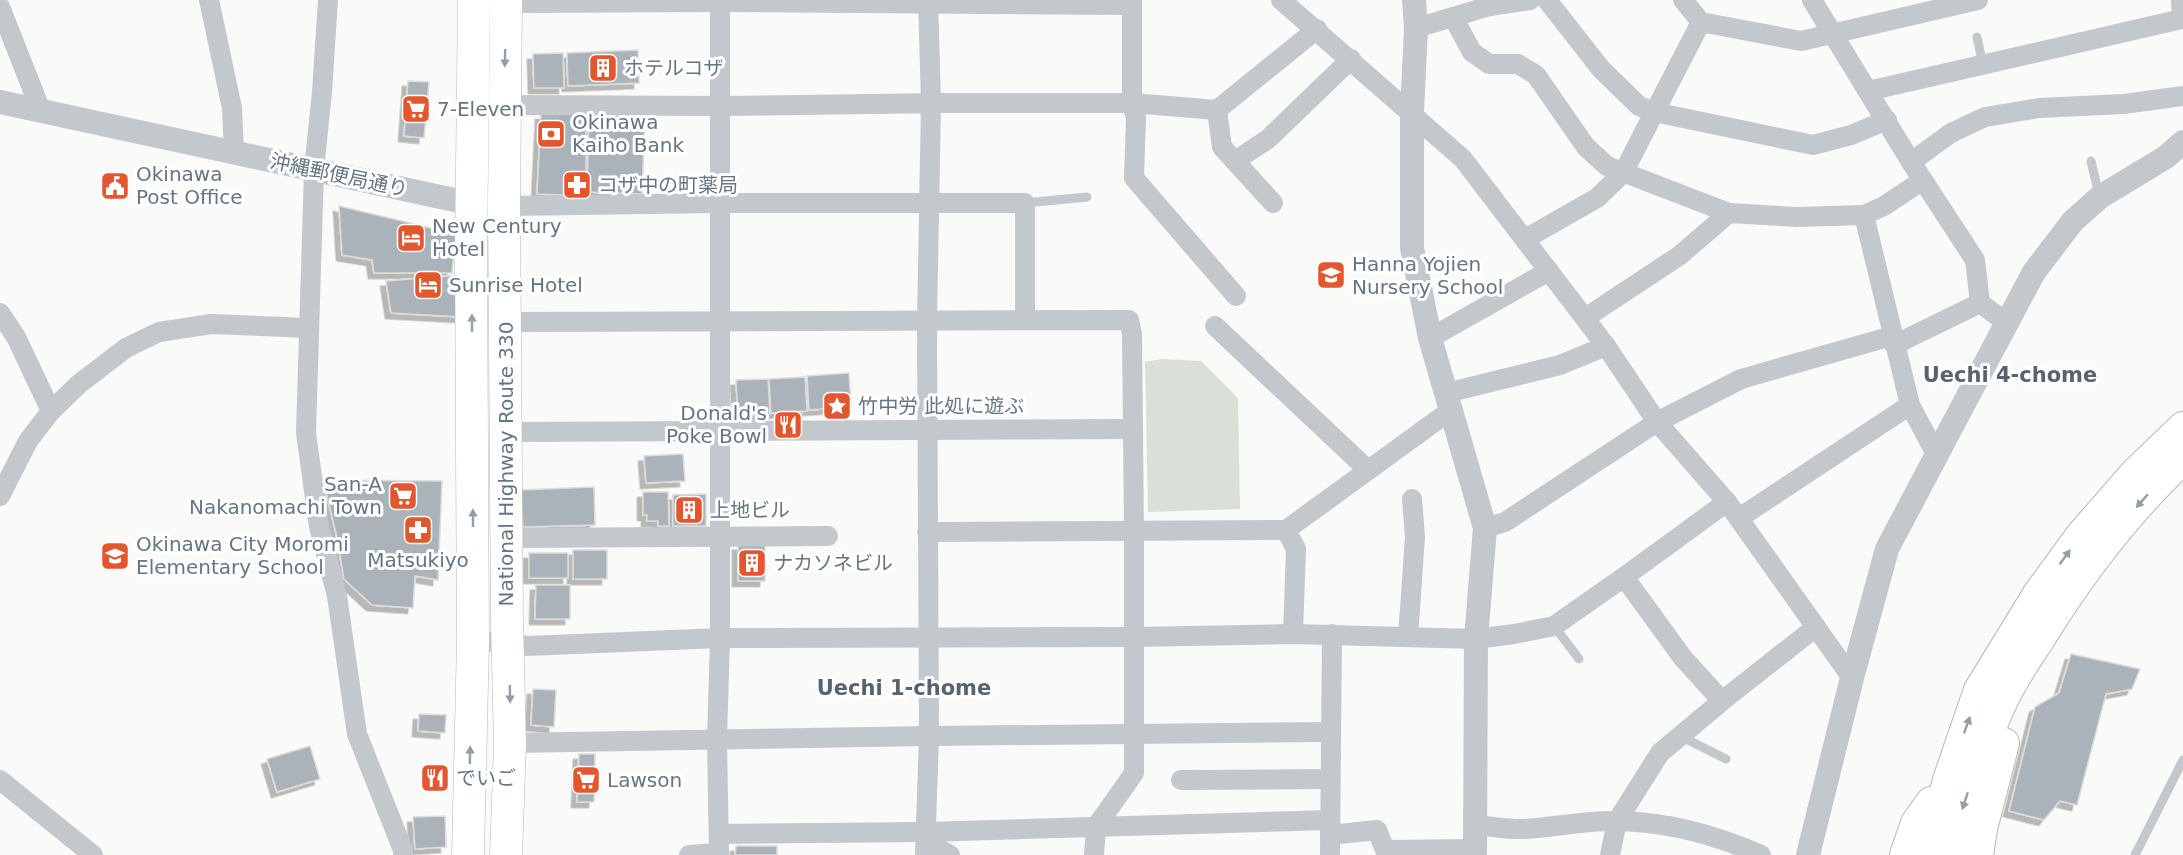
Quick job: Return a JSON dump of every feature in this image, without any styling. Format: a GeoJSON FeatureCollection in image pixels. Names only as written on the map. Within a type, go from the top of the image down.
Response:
{"type":"FeatureCollection","features":[{"type":"Feature","properties":{"kind":"highway","name":"National Highway Route 330"},"geometry":{"type":"LineString","coordinates":[[468,855],[473,640],[474,0]]}},
{"type":"Feature","properties":{"kind":"highway","name":"National Highway Route 330"},"geometry":{"type":"LineString","coordinates":[[506,2],[504,206],[510,743],[506,855]]}},
{"type":"Feature","properties":{"kind":"main road"},"geometry":{"type":"LineString","coordinates":[[1928,855],[1948,780],[1979,690],[2038,594],[2081,535],[2136,472],[2183,427]]}},
{"type":"Feature","properties":{"kind":"main road"},"geometry":{"type":"LineString","coordinates":[[1949,855],[1966,799],[2003,699],[2065,599],[2101,549],[2157,484],[2183,459]]}},
{"type":"Feature","properties":{"kind":"main road"},"geometry":{"type":"LineString","coordinates":[[1978,855],[1982,829],[2008,728],[2065,599]]}},
{"type":"Feature","properties":{"kind":"main road"},"geometry":{"type":"LineString","coordinates":[[1905,855],[1916,823],[1948,780]]}},
{"type":"Feature","properties":{"kind":"street"},"geometry":{"type":"LineString","coordinates":[[209,0],[232,108],[234,153]]}},
{"type":"Feature","properties":{"kind":"street"},"geometry":{"type":"LineString","coordinates":[[328,0],[314,170],[306,433],[319,527],[337,596],[357,734],[403,855]]}},
{"type":"Feature","properties":{"kind":"street"},"geometry":{"type":"LineString","coordinates":[[1281,0],[1317,29],[1463,159],[1606,346],[1657,422],[1739,518],[1852,678]]}},
{"type":"Feature","properties":{"kind":"street"},"geometry":{"type":"LineString","coordinates":[[688,855],[719,848],[927,832],[1096,827],[1377,830],[1386,850],[1475,852],[1476,639],[1485,528],[1430,338],[1412,248],[1412,112],[1416,28],[1414,0]]}},
{"type":"Feature","properties":{"kind":"street"},"geometry":{"type":"LineString","coordinates":[[1416,28],[1489,3],[1530,0]]}},
{"type":"Feature","properties":{"kind":"street"},"geometry":{"type":"LineString","coordinates":[[1547,0],[1601,69],[1639,106],[1654,112],[1813,145],[1851,135],[1887,120]]}},
{"type":"Feature","properties":{"kind":"street"},"geometry":{"type":"LineString","coordinates":[[1683,0],[1701,22],[1801,40],[1978,0]]}},
{"type":"Feature","properties":{"kind":"street"},"geometry":{"type":"LineString","coordinates":[[1812,0],[1974,260],[1980,303],[2007,323]]}},
{"type":"Feature","properties":{"kind":"street"},"geometry":{"type":"LineString","coordinates":[[1868,91],[2182,19],[2181,0]]}},
{"type":"Feature","properties":{"kind":"street"},"geometry":{"type":"LineString","coordinates":[[719,848],[717,740],[720,639],[720,1]]}},
{"type":"Feature","properties":{"kind":"street"},"geometry":{"type":"LineString","coordinates":[[506,2],[1132,2],[1132,103],[1136,118],[1134,178],[1236,296]]}},
{"type":"Feature","properties":{"kind":"street"},"geometry":{"type":"LineString","coordinates":[[925,855],[929,736],[927,636],[927,202],[930,103],[928,2]]}},
{"type":"Feature","properties":{"kind":"street"},"geometry":{"type":"LineString","coordinates":[[0,6],[41,111]]}},
{"type":"Feature","properties":{"kind":"street"},"geometry":{"type":"LineString","coordinates":[[1453,17],[1472,52],[1489,64],[1518,64],[1536,75],[1586,147],[1607,166],[1729,213],[1796,217],[1864,215],[1884,206],[1923,180]]}},
{"type":"Feature","properties":{"kind":"street"},"geometry":{"type":"LineString","coordinates":[[1525,239],[1597,198],[1623,173],[1701,22]]}},
{"type":"Feature","properties":{"kind":"street"},"geometry":{"type":"LineString","coordinates":[[505,105],[1132,103],[1217,110],[1317,29]]}},
{"type":"Feature","properties":{"kind":"street"},"geometry":{"type":"LineString","coordinates":[[1235,161],[1268,139],[1350,59]]}},
{"type":"Feature","properties":{"kind":"street"},"geometry":{"type":"LineString","coordinates":[[1911,162],[1950,133],[1985,117],[2039,108],[2124,104],[2183,96]]}},
{"type":"Feature","properties":{"kind":"street","name":"沖縄郵便局通り"},"geometry":{"type":"LineString","coordinates":[[0,102],[473,204],[504,206]]}},
{"type":"Feature","properties":{"kind":"street"},"geometry":{"type":"LineString","coordinates":[[1217,110],[1222,147],[1273,203]]}},
{"type":"Feature","properties":{"kind":"street"},"geometry":{"type":"LineString","coordinates":[[1808,855],[1887,549],[2034,272],[2073,222],[2100,197],[2166,157],[2183,142]]}},
{"type":"Feature","properties":{"kind":"street"},"geometry":{"type":"LineString","coordinates":[[504,206],[1025,203],[1025,321]]}},
{"type":"Feature","properties":{"kind":"street"},"geometry":{"type":"LineString","coordinates":[[1585,318],[1679,256],[1729,213]]}},
{"type":"Feature","properties":{"kind":"street"},"geometry":{"type":"LineString","coordinates":[[1864,215],[1910,405],[1937,456]]}},
{"type":"Feature","properties":{"kind":"street"},"geometry":{"type":"LineString","coordinates":[[1430,338],[1549,271]]}},
{"type":"Feature","properties":{"kind":"street"},"geometry":{"type":"LineString","coordinates":[[1485,528],[1505,522],[1657,422],[1741,379],[1893,340],[1980,303]]}},
{"type":"Feature","properties":{"kind":"street"},"geometry":{"type":"LineString","coordinates":[[0,314],[16,337],[51,411]]}},
{"type":"Feature","properties":{"kind":"street"},"geometry":{"type":"LineString","coordinates":[[506,322],[1129,320],[1132,334],[1134,773],[1096,827],[1094,855]]}},
{"type":"Feature","properties":{"kind":"street"},"geometry":{"type":"LineString","coordinates":[[0,495],[28,441],[51,411],[79,384],[126,348],[159,332],[211,324],[308,327]]}},
{"type":"Feature","properties":{"kind":"street"},"geometry":{"type":"LineString","coordinates":[[1215,326],[1368,470]]}},
{"type":"Feature","properties":{"kind":"street"},"geometry":{"type":"LineString","coordinates":[[927,532],[1286,530],[1368,470],[1449,401],[1560,365],[1606,346]]}},
{"type":"Feature","properties":{"kind":"street"},"geometry":{"type":"LineString","coordinates":[[1739,518],[1910,405]]}},
{"type":"Feature","properties":{"kind":"street"},"geometry":{"type":"LineString","coordinates":[[506,432],[1132,429]]}},
{"type":"Feature","properties":{"kind":"street"},"geometry":{"type":"LineString","coordinates":[[1408,637],[1415,537],[1412,499]]}},
{"type":"Feature","properties":{"kind":"street"},"geometry":{"type":"LineString","coordinates":[[473,640],[528,646],[720,639],[927,636],[1134,637],[1332,634],[1476,639],[1554,626],[1727,502]]}},
{"type":"Feature","properties":{"kind":"street"},"geometry":{"type":"LineString","coordinates":[[1286,530],[1296,549],[1293,634]]}},
{"type":"Feature","properties":{"kind":"street"},"geometry":{"type":"LineString","coordinates":[[507,538],[828,536]]}},
{"type":"Feature","properties":{"kind":"street"},"geometry":{"type":"LineString","coordinates":[[1624,578],[1683,658],[1722,701]]}},
{"type":"Feature","properties":{"kind":"street"},"geometry":{"type":"LineString","coordinates":[[1610,855],[1617,820],[1660,753],[1816,627]]}},
{"type":"Feature","properties":{"kind":"street"},"geometry":{"type":"LineString","coordinates":[[1330,855],[1332,634]]}},
{"type":"Feature","properties":{"kind":"street"},"geometry":{"type":"LineString","coordinates":[[510,743],[1331,732]]}},
{"type":"Feature","properties":{"kind":"street"},"geometry":{"type":"LineString","coordinates":[[1181,780],[1330,779]]}},
{"type":"Feature","properties":{"kind":"street"},"geometry":{"type":"LineString","coordinates":[[0,780],[93,855]]}},
{"type":"Feature","properties":{"kind":"street"},"geometry":{"type":"LineString","coordinates":[[1474,825],[1523,830],[1617,820],[1681,828],[1730,841],[1761,855]]}},
{"type":"Feature","properties":{"kind":"street"},"geometry":{"type":"LineString","coordinates":[[927,832],[937,848],[950,855]]}},
{"type":"Feature","properties":{"kind":"lane"},"geometry":{"type":"LineString","coordinates":[[1977,38],[1983,64]]}},
{"type":"Feature","properties":{"kind":"lane"},"geometry":{"type":"LineString","coordinates":[[2091,161],[2100,197]]}},
{"type":"Feature","properties":{"kind":"lane"},"geometry":{"type":"LineString","coordinates":[[1025,203],[1087,197]]}},
{"type":"Feature","properties":{"kind":"lane"},"geometry":{"type":"LineString","coordinates":[[1554,626],[1580,659]]}},
{"type":"Feature","properties":{"kind":"lane"},"geometry":{"type":"LineString","coordinates":[[1680,736],[1726,759]]}},
{"type":"Feature","properties":{"kind":"lane"},"geometry":{"type":"LineString","coordinates":[[2135,855],[2183,760]]}},
{"type":"Feature","properties":{"kind":"shaded area"},"geometry":{"type":"Polygon","coordinates":[[[1162,359],[1201,361],[1238,398],[1240,509],[1148,512],[1145,362],[1162,359]]]}},
{"type":"Feature","properties":{"kind":"building","name":"ホテルコザ"},"geometry":{"type":"Polygon","coordinates":[[[638,50],[639,83],[568,86],[567,53],[638,50]]]}},
{"type":"Feature","properties":{"kind":"building"},"geometry":{"type":"Polygon","coordinates":[[[563,53],[564,88],[534,88],[533,54],[563,53]]]}},
{"type":"Feature","properties":{"kind":"building","name":"7-Eleven"},"geometry":{"type":"Polygon","coordinates":[[[408,81],[429,82],[424,138],[404,136],[408,81]]]}},
{"type":"Feature","properties":{"kind":"building"},"geometry":{"type":"Polygon","coordinates":[[[541,114],[586,114],[586,196],[537,194],[541,114]]]}},
{"type":"Feature","properties":{"kind":"building"},"geometry":{"type":"Polygon","coordinates":[[[589,114],[645,117],[642,194],[587,192],[589,114]]]}},
{"type":"Feature","properties":{"kind":"building"},"geometry":{"type":"Polygon","coordinates":[[[339,206],[456,234],[452,273],[374,273],[372,260],[342,255],[339,206]]]}},
{"type":"Feature","properties":{"kind":"building"},"geometry":{"type":"Polygon","coordinates":[[[461,275],[462,317],[391,313],[386,281],[461,275]]]}},
{"type":"Feature","properties":{"kind":"building"},"geometry":{"type":"Polygon","coordinates":[[[849,373],[851,407],[809,410],[807,376],[849,373]]]}},
{"type":"Feature","properties":{"kind":"building"},"geometry":{"type":"Polygon","coordinates":[[[805,377],[807,411],[771,413],[769,379],[805,377]]]}},
{"type":"Feature","properties":{"kind":"building"},"geometry":{"type":"Polygon","coordinates":[[[768,379],[770,414],[738,416],[736,380],[768,379]]]}},
{"type":"Feature","properties":{"kind":"building"},"geometry":{"type":"Polygon","coordinates":[[[683,454],[685,481],[646,483],[644,456],[683,454]]]}},
{"type":"Feature","properties":{"kind":"building"},"geometry":{"type":"Polygon","coordinates":[[[323,480],[442,481],[438,580],[415,576],[413,608],[372,605],[344,579],[323,480]]]}},
{"type":"Feature","properties":{"kind":"building"},"geometry":{"type":"Polygon","coordinates":[[[594,487],[595,525],[523,527],[521,490],[594,487]]]}},
{"type":"Feature","properties":{"kind":"building"},"geometry":{"type":"Polygon","coordinates":[[[643,492],[668,492],[669,526],[658,526],[658,521],[647,521],[647,515],[643,515],[643,492]]]}},
{"type":"Feature","properties":{"kind":"building","name":"上地ビル"},"geometry":{"type":"Polygon","coordinates":[[[706,494],[706,526],[673,526],[673,495],[706,494]]]}},
{"type":"Feature","properties":{"kind":"building","name":"ナカソネビル"},"geometry":{"type":"Polygon","coordinates":[[[765,544],[765,581],[738,581],[738,545],[765,544]]]}},
{"type":"Feature","properties":{"kind":"building"},"geometry":{"type":"Polygon","coordinates":[[[573,550],[607,550],[607,579],[573,579],[573,550]]]}},
{"type":"Feature","properties":{"kind":"building"},"geometry":{"type":"Polygon","coordinates":[[[529,553],[568,553],[568,578],[529,578],[529,553]]]}},
{"type":"Feature","properties":{"kind":"building"},"geometry":{"type":"Polygon","coordinates":[[[536,585],[570,585],[570,619],[535,619],[536,585]]]}},
{"type":"Feature","properties":{"kind":"building"},"geometry":{"type":"Polygon","coordinates":[[[2071,654],[2140,669],[2132,689],[2106,694],[2077,805],[2060,801],[2044,820],[2009,811],[2035,707],[2059,693],[2071,654]]]}},
{"type":"Feature","properties":{"kind":"building"},"geometry":{"type":"Polygon","coordinates":[[[533,689],[556,690],[554,727],[531,725],[533,689]]]}},
{"type":"Feature","properties":{"kind":"building"},"geometry":{"type":"Polygon","coordinates":[[[419,714],[446,715],[445,733],[418,731],[419,714]]]}},
{"type":"Feature","properties":{"kind":"building"},"geometry":{"type":"Polygon","coordinates":[[[310,746],[320,779],[277,792],[267,759],[310,746]]]}},
{"type":"Feature","properties":{"kind":"building"},"geometry":{"type":"Polygon","coordinates":[[[579,754],[595,754],[594,802],[577,802],[579,754]]]}},
{"type":"Feature","properties":{"kind":"building"},"geometry":{"type":"Polygon","coordinates":[[[445,816],[446,847],[415,849],[413,817],[445,816]]]}},
{"type":"Feature","properties":{"kind":"building"},"geometry":{"type":"Polygon","coordinates":[[[736,846],[777,846],[777,855],[735,855],[736,846]]]}},
{"type":"Feature","properties":{"kind":"place","name":"ホテルコザ"},"geometry":{"type":"Point","coordinates":[603,68]}},
{"type":"Feature","properties":{"kind":"place","name":"7-Eleven"},"geometry":{"type":"Point","coordinates":[416,109]}},
{"type":"Feature","properties":{"kind":"place","name":"Okinawa Kaiho Bank"},"geometry":{"type":"Point","coordinates":[551,134]}},
{"type":"Feature","properties":{"kind":"place","name":"コザ中の町薬局"},"geometry":{"type":"Point","coordinates":[577,185]}},
{"type":"Feature","properties":{"kind":"place","name":"Okinawa Post Office"},"geometry":{"type":"Point","coordinates":[115,186]}},
{"type":"Feature","properties":{"kind":"place","name":"New Century Hotel"},"geometry":{"type":"Point","coordinates":[411,238]}},
{"type":"Feature","properties":{"kind":"place","name":"Hanna Yojien Nursery School"},"geometry":{"type":"Point","coordinates":[1331,275]}},
{"type":"Feature","properties":{"kind":"place","name":"Sunrise Hotel"},"geometry":{"type":"Point","coordinates":[428,285]}},
{"type":"Feature","properties":{"kind":"place","name":"竹中労 此処に遊ぶ"},"geometry":{"type":"Point","coordinates":[837,406]}},
{"type":"Feature","properties":{"kind":"place","name":"Donald's Poke Bowl"},"geometry":{"type":"Point","coordinates":[788,425]}},
{"type":"Feature","properties":{"kind":"place","name":"San-A Nakanomachi Town"},"geometry":{"type":"Point","coordinates":[403,496]}},
{"type":"Feature","properties":{"kind":"place","name":"上地ビル"},"geometry":{"type":"Point","coordinates":[689,510]}},
{"type":"Feature","properties":{"kind":"place","name":"Matsukiyo"},"geometry":{"type":"Point","coordinates":[418,530]}},
{"type":"Feature","properties":{"kind":"place","name":"Okinawa City Moromi Elementary School"},"geometry":{"type":"Point","coordinates":[115,556]}},
{"type":"Feature","properties":{"kind":"place","name":"ナカソネビル"},"geometry":{"type":"Point","coordinates":[752,563]}},
{"type":"Feature","properties":{"kind":"place","name":"でいご"},"geometry":{"type":"Point","coordinates":[435,778]}},
{"type":"Feature","properties":{"kind":"place","name":"Lawson"},"geometry":{"type":"Point","coordinates":[586,780]}},
{"type":"Feature","properties":{"kind":"district","name":"Uechi 4-chome"},"geometry":{"type":"Point","coordinates":[2010,375]}},
{"type":"Feature","properties":{"kind":"district","name":"Uechi 1-chome"},"geometry":{"type":"Point","coordinates":[904,688]}}]}
